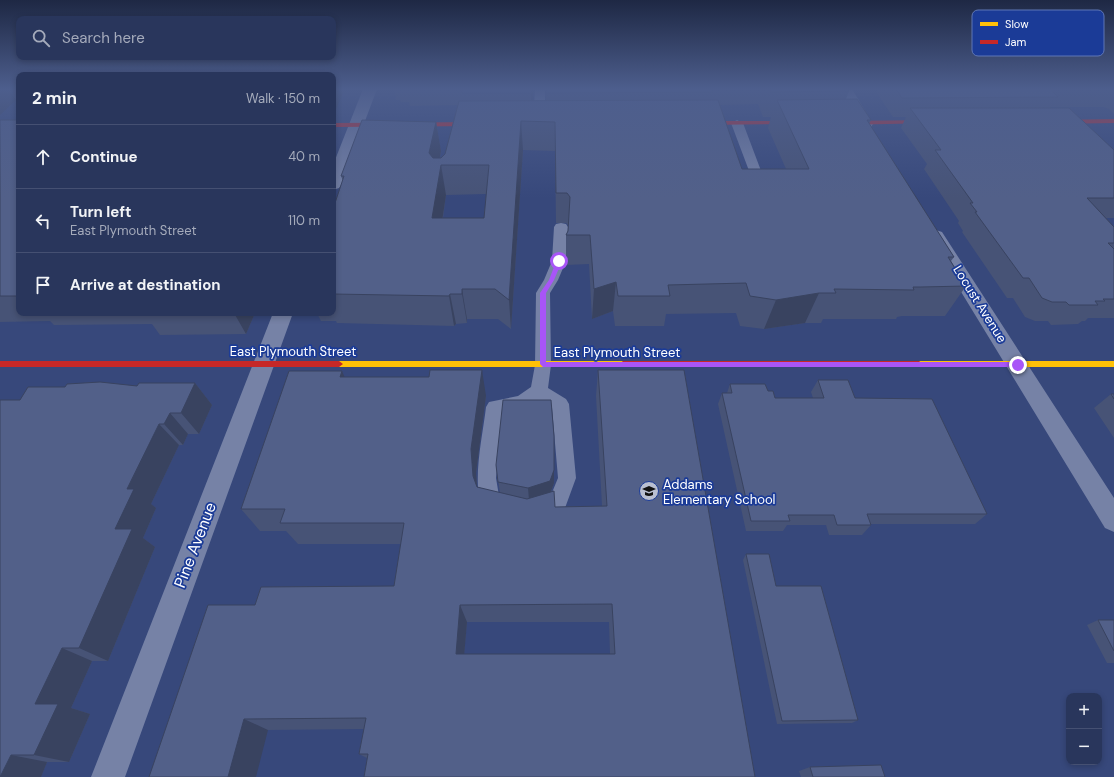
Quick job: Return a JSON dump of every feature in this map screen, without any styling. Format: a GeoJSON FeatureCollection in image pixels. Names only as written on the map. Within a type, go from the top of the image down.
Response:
{"type":"FeatureCollection","features":[{"type":"Feature","properties":{"kind":"street"},"geometry":{"type":"LineString","coordinates":[[336,177],[356,125]]}},
{"type":"Feature","properties":{"kind":"street"},"geometry":{"type":"LineString","coordinates":[[866,125],[878,143]]}},
{"type":"Feature","properties":{"kind":"street","name":"Locust Avenue"},"geometry":{"type":"LineString","coordinates":[[929,224],[1114,520]]}},
{"type":"Feature","properties":{"kind":"street","name":"Pine Avenue"},"geometry":{"type":"LineString","coordinates":[[108,777],[282,316]]}},
{"type":"Feature","properties":{"kind":"street","name":"East Plymouth Street"},"geometry":{"type":"LineString","coordinates":[[0,364],[1114,364]]}},
{"type":"Feature","properties":{"kind":"lane"},"geometry":{"type":"LineString","coordinates":[[451,140],[454,125]]}},
{"type":"Feature","properties":{"kind":"lane"},"geometry":{"type":"LineString","coordinates":[[738,125],[760,184]]}},
{"type":"Feature","properties":{"kind":"lane"},"geometry":{"type":"LineString","coordinates":[[1069,125],[1076,132]]}},
{"type":"Feature","properties":{"kind":"lane"},"geometry":{"type":"LineString","coordinates":[[539,391],[560,404],[567,478],[558,502],[529,510],[490,503],[487,478],[495,407],[522,402],[539,391],[543,364],[543,293],[551,280],[559,261],[561,227]]}},
{"type":"Feature","properties":{"kind":"building"},"geometry":{"type":"Polygon","coordinates":[[[0,125],[16,125],[16,296],[0,296],[0,125]]]}},
{"type":"Feature","properties":{"kind":"building"},"geometry":{"type":"Polygon","coordinates":[[[360,125],[435,125],[429,153],[433,158],[441,158],[445,154],[453,125],[521,125],[509,300],[495,289],[462,289],[462,294],[450,294],[449,296],[336,294],[336,200],[344,176],[341,176],[360,125]],[[441,165],[432,218],[484,218],[489,165],[441,165]]]}},
{"type":"Feature","properties":{"kind":"building"},"geometry":{"type":"Polygon","coordinates":[[[555,125],[727,125],[742,169],[809,169],[789,125],[870,125],[954,257],[948,257],[966,286],[913,287],[914,290],[834,289],[836,293],[819,293],[776,300],[750,296],[746,283],[668,285],[670,296],[618,296],[616,282],[594,289],[590,235],[566,235],[568,231],[570,197],[567,193],[556,193],[555,125]]]}},
{"type":"Feature","properties":{"kind":"building"},"geometry":{"type":"Polygon","coordinates":[[[923,125],[1087,125],[1114,150],[1114,198],[1087,198],[1114,227],[1114,243],[1108,243],[1114,249],[1114,299],[1095,301],[1098,305],[1069,305],[1066,302],[1052,302],[1042,298],[1029,278],[1023,278],[975,212],[977,212],[970,203],[973,203],[935,150],[941,150],[923,125]]]}},
{"type":"Feature","properties":{"kind":"building"},"geometry":{"type":"Polygon","coordinates":[[[430,370],[482,370],[471,449],[473,476],[477,487],[527,499],[554,491],[555,507],[607,506],[598,370],[684,370],[755,777],[364,777],[368,754],[359,754],[366,718],[244,719],[228,777],[149,777],[208,605],[255,605],[261,587],[394,586],[404,523],[280,523],[285,509],[241,509],[289,371],[342,371],[340,377],[429,377],[430,370]],[[612,604],[460,605],[456,654],[615,654],[612,604]]]}},
{"type":"Feature","properties":{"kind":"building"},"geometry":{"type":"Polygon","coordinates":[[[818,380],[848,380],[855,398],[932,399],[987,514],[867,514],[871,525],[837,525],[834,515],[788,515],[790,521],[751,521],[722,393],[732,393],[730,384],[765,384],[768,391],[773,391],[775,398],[824,398],[818,380]]]}},
{"type":"Feature","properties":{"kind":"building"},"geometry":{"type":"Polygon","coordinates":[[[100,382],[137,386],[139,383],[195,383],[181,413],[170,413],[164,424],[159,424],[127,489],[134,489],[115,529],[132,529],[79,648],[62,648],[35,704],[58,704],[34,755],[11,755],[0,777],[0,400],[20,400],[28,387],[65,387],[67,384],[100,382]]]}},
{"type":"Feature","properties":{"kind":"building"},"geometry":{"type":"Polygon","coordinates":[[[503,400],[551,400],[554,436],[554,470],[550,481],[528,488],[498,482],[496,465],[503,400]]]}},
{"type":"Feature","properties":{"kind":"building"},"geometry":{"type":"Polygon","coordinates":[[[746,554],[769,554],[776,586],[821,586],[858,720],[782,721],[746,554]]]}},
{"type":"Feature","properties":{"kind":"building"},"geometry":{"type":"Polygon","coordinates":[[[1098,620],[1114,620],[1114,651],[1098,620]]]}},
{"type":"Feature","properties":{"kind":"building"},"geometry":{"type":"Polygon","coordinates":[[[881,765],[885,777],[813,777],[810,767],[881,765]]]}},
{"type":"Feature","properties":{"kind":"traffic: slow"},"geometry":{"type":"LineString","coordinates":[[339,364],[623,364]]}},
{"type":"Feature","properties":{"kind":"traffic: slow"},"geometry":{"type":"LineString","coordinates":[[919,364],[1114,364]]}},
{"type":"Feature","properties":{"kind":"traffic: jam"},"geometry":{"type":"LineString","coordinates":[[0,364],[339,364]]}},
{"type":"Feature","properties":{"kind":"traffic: jam"},"geometry":{"type":"LineString","coordinates":[[623,364],[919,364]]}},
{"type":"Feature","properties":{"kind":"place","name":"Addams Elementary School"},"geometry":{"type":"Point","coordinates":[649,491]}},
{"type":"Feature","properties":{"kind":"route"},"geometry":{"type":"LineString","coordinates":[[559,261],[551,280],[543,293],[543,364],[1018,365]]}}]}
